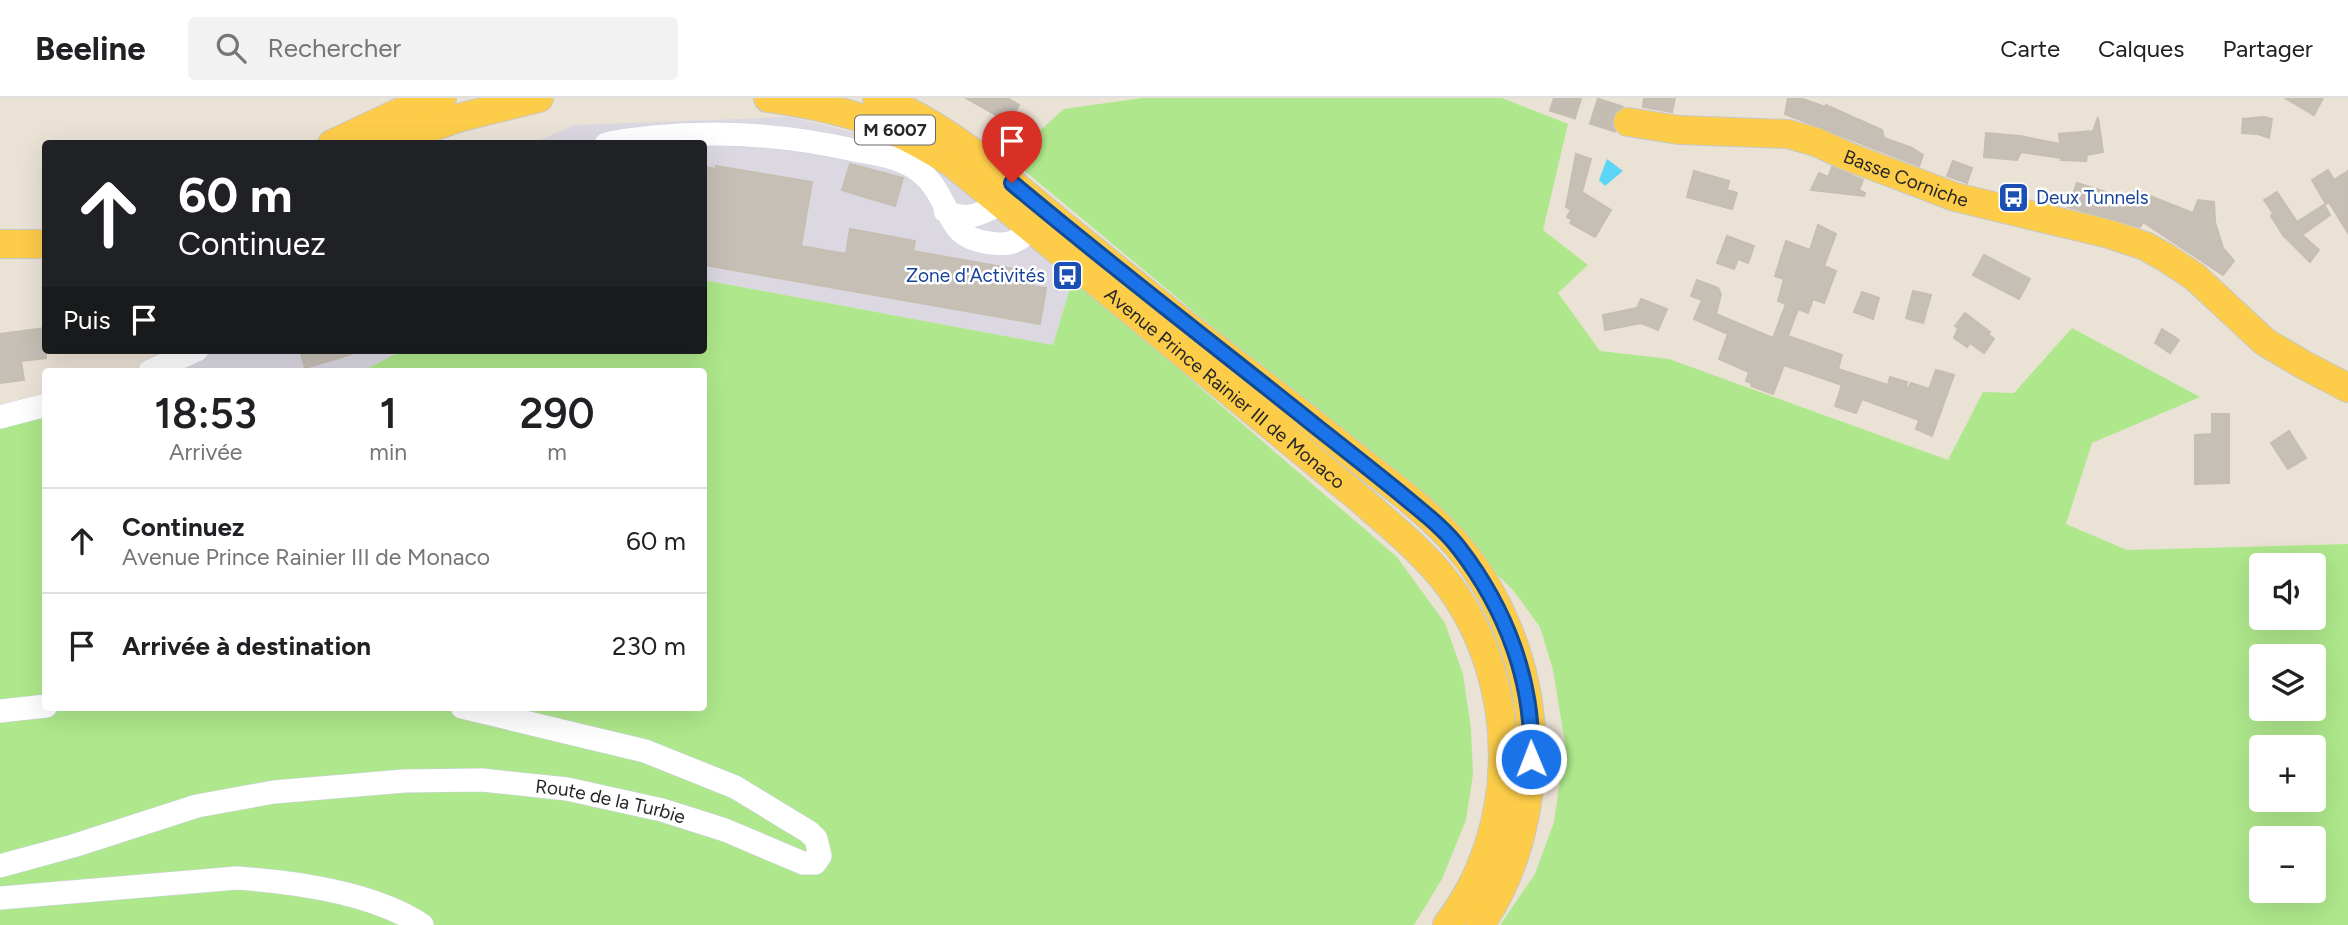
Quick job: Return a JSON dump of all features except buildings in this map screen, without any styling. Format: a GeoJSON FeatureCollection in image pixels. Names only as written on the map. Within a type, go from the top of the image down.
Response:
{"type":"FeatureCollection","features":[{"type":"Feature","properties":{"kind":"main road"},"geometry":{"type":"LineString","coordinates":[[341,140],[398,113],[442,98]]}},
{"type":"Feature","properties":{"kind":"main road"},"geometry":{"type":"LineString","coordinates":[[395,140],[458,118],[539,98]]}},
{"type":"Feature","properties":{"kind":"main road","name":"Avenue Prince Rainier III de Monaco"},"geometry":{"type":"LineString","coordinates":[[768,98],[854,114],[903,134],[1018,206],[1063,226],[1429,517],[1458,547],[1490,593],[1509,632],[1521,666],[1529,704],[1532,742],[1525,821],[1514,859],[1499,894],[1480,925]]}},
{"type":"Feature","properties":{"kind":"main road","name":"Avenue Prince Rainier III de Monaco"},"geometry":{"type":"LineString","coordinates":[[877,98],[938,128],[1018,206],[1394,528],[1449,586],[1481,640],[1489,663],[1500,706],[1503,775],[1496,817],[1486,852],[1473,884],[1447,925]]}},
{"type":"Feature","properties":{"kind":"main road","name":"Basse Corniche"},"geometry":{"type":"LineString","coordinates":[[1628,122],[1679,130],[1788,134],[1816,142],[1955,197],[2136,243],[2165,257],[2195,277],[2265,342],[2348,388]]}},
{"type":"Feature","properties":{"kind":"main road"},"geometry":{"type":"LineString","coordinates":[[0,227],[42,228]]}},
{"type":"Feature","properties":{"kind":"main road"},"geometry":{"type":"LineString","coordinates":[[0,244],[42,244]]}},
{"type":"Feature","properties":{"kind":"street"},"geometry":{"type":"LineString","coordinates":[[639,140],[696,133],[769,135],[900,161],[919,171],[934,187],[952,224],[968,238],[981,242],[1010,244],[1020,241],[1018,206],[975,217],[956,216],[946,211]]}},
{"type":"Feature","properties":{"kind":"street"},"geometry":{"type":"LineString","coordinates":[[157,368],[188,354]]}},
{"type":"Feature","properties":{"kind":"street"},"geometry":{"type":"LineString","coordinates":[[0,417],[42,406]]}},
{"type":"Feature","properties":{"kind":"street"},"geometry":{"type":"LineString","coordinates":[[0,711],[42,706]]}},
{"type":"Feature","properties":{"kind":"street","name":"Route de la Turbie"},"geometry":{"type":"LineString","coordinates":[[0,866],[73,846],[197,806],[274,792],[404,781],[482,780],[567,789],[662,810],[725,830],[803,863],[815,863],[820,856],[817,839],[809,832],[735,787],[645,751],[479,711]]}},
{"type":"Feature","properties":{"kind":"street"},"geometry":{"type":"LineString","coordinates":[[0,898],[221,878],[248,879],[301,885],[369,901],[398,911],[422,925]]}},
{"type":"Feature","properties":{"kind":"shaded area"},"geometry":{"type":"Polygon","coordinates":[[[790,117],[921,149],[1073,278],[1053,345],[707,281],[707,140],[540,140],[574,125],[790,117]]]}},
{"type":"Feature","properties":{"kind":"shaded area"},"geometry":{"type":"Polygon","coordinates":[[[173,354],[395,354],[369,368],[155,368],[173,354]]]}},
{"type":"Feature","properties":{"kind":"green space"},"geometry":{"type":"Polygon","coordinates":[[[1142,98],[1502,98],[1568,124],[1543,230],[1588,265],[1558,293],[1600,351],[1669,359],[1948,460],[1983,392],[2014,393],[2072,328],[2200,397],[2092,443],[2066,524],[2127,550],[2348,544],[2348,925],[1500,925],[1535,874],[1554,822],[1565,743],[1553,670],[1540,627],[1513,590],[1405,487],[1009,158],[1064,109],[1142,98]]]}},
{"type":"Feature","properties":{"kind":"green space"},"geometry":{"type":"Polygon","coordinates":[[[1073,278],[1397,557],[1445,623],[1463,674],[1471,729],[1473,774],[1466,820],[1442,879],[1414,925],[0,925],[0,421],[42,414],[42,711],[707,711],[707,368],[369,368],[395,354],[707,354],[707,281],[1053,345],[1073,278]]]}},
{"type":"Feature","properties":{"kind":"water"},"geometry":{"type":"Polygon","coordinates":[[[1607,159],[1623,171],[1605,186],[1599,180],[1607,159]]]}},
{"type":"Feature","properties":{"kind":"tunnel"},"geometry":{"type":"LineString","coordinates":[[1553,98],[1628,122]]}},
{"type":"Feature","properties":{"kind":"place","name":"Deux Tunnels"},"geometry":{"type":"Point","coordinates":[2013,197]}},
{"type":"Feature","properties":{"kind":"place","name":"Zone d'Activités"},"geometry":{"type":"Point","coordinates":[1068,275]}},
{"type":"Feature","properties":{"kind":"route"},"geometry":{"type":"LineString","coordinates":[[1012,183],[1167,310],[1378,475],[1429,517],[1458,547],[1490,593],[1509,632],[1521,666],[1529,704],[1531,759]]}}]}
